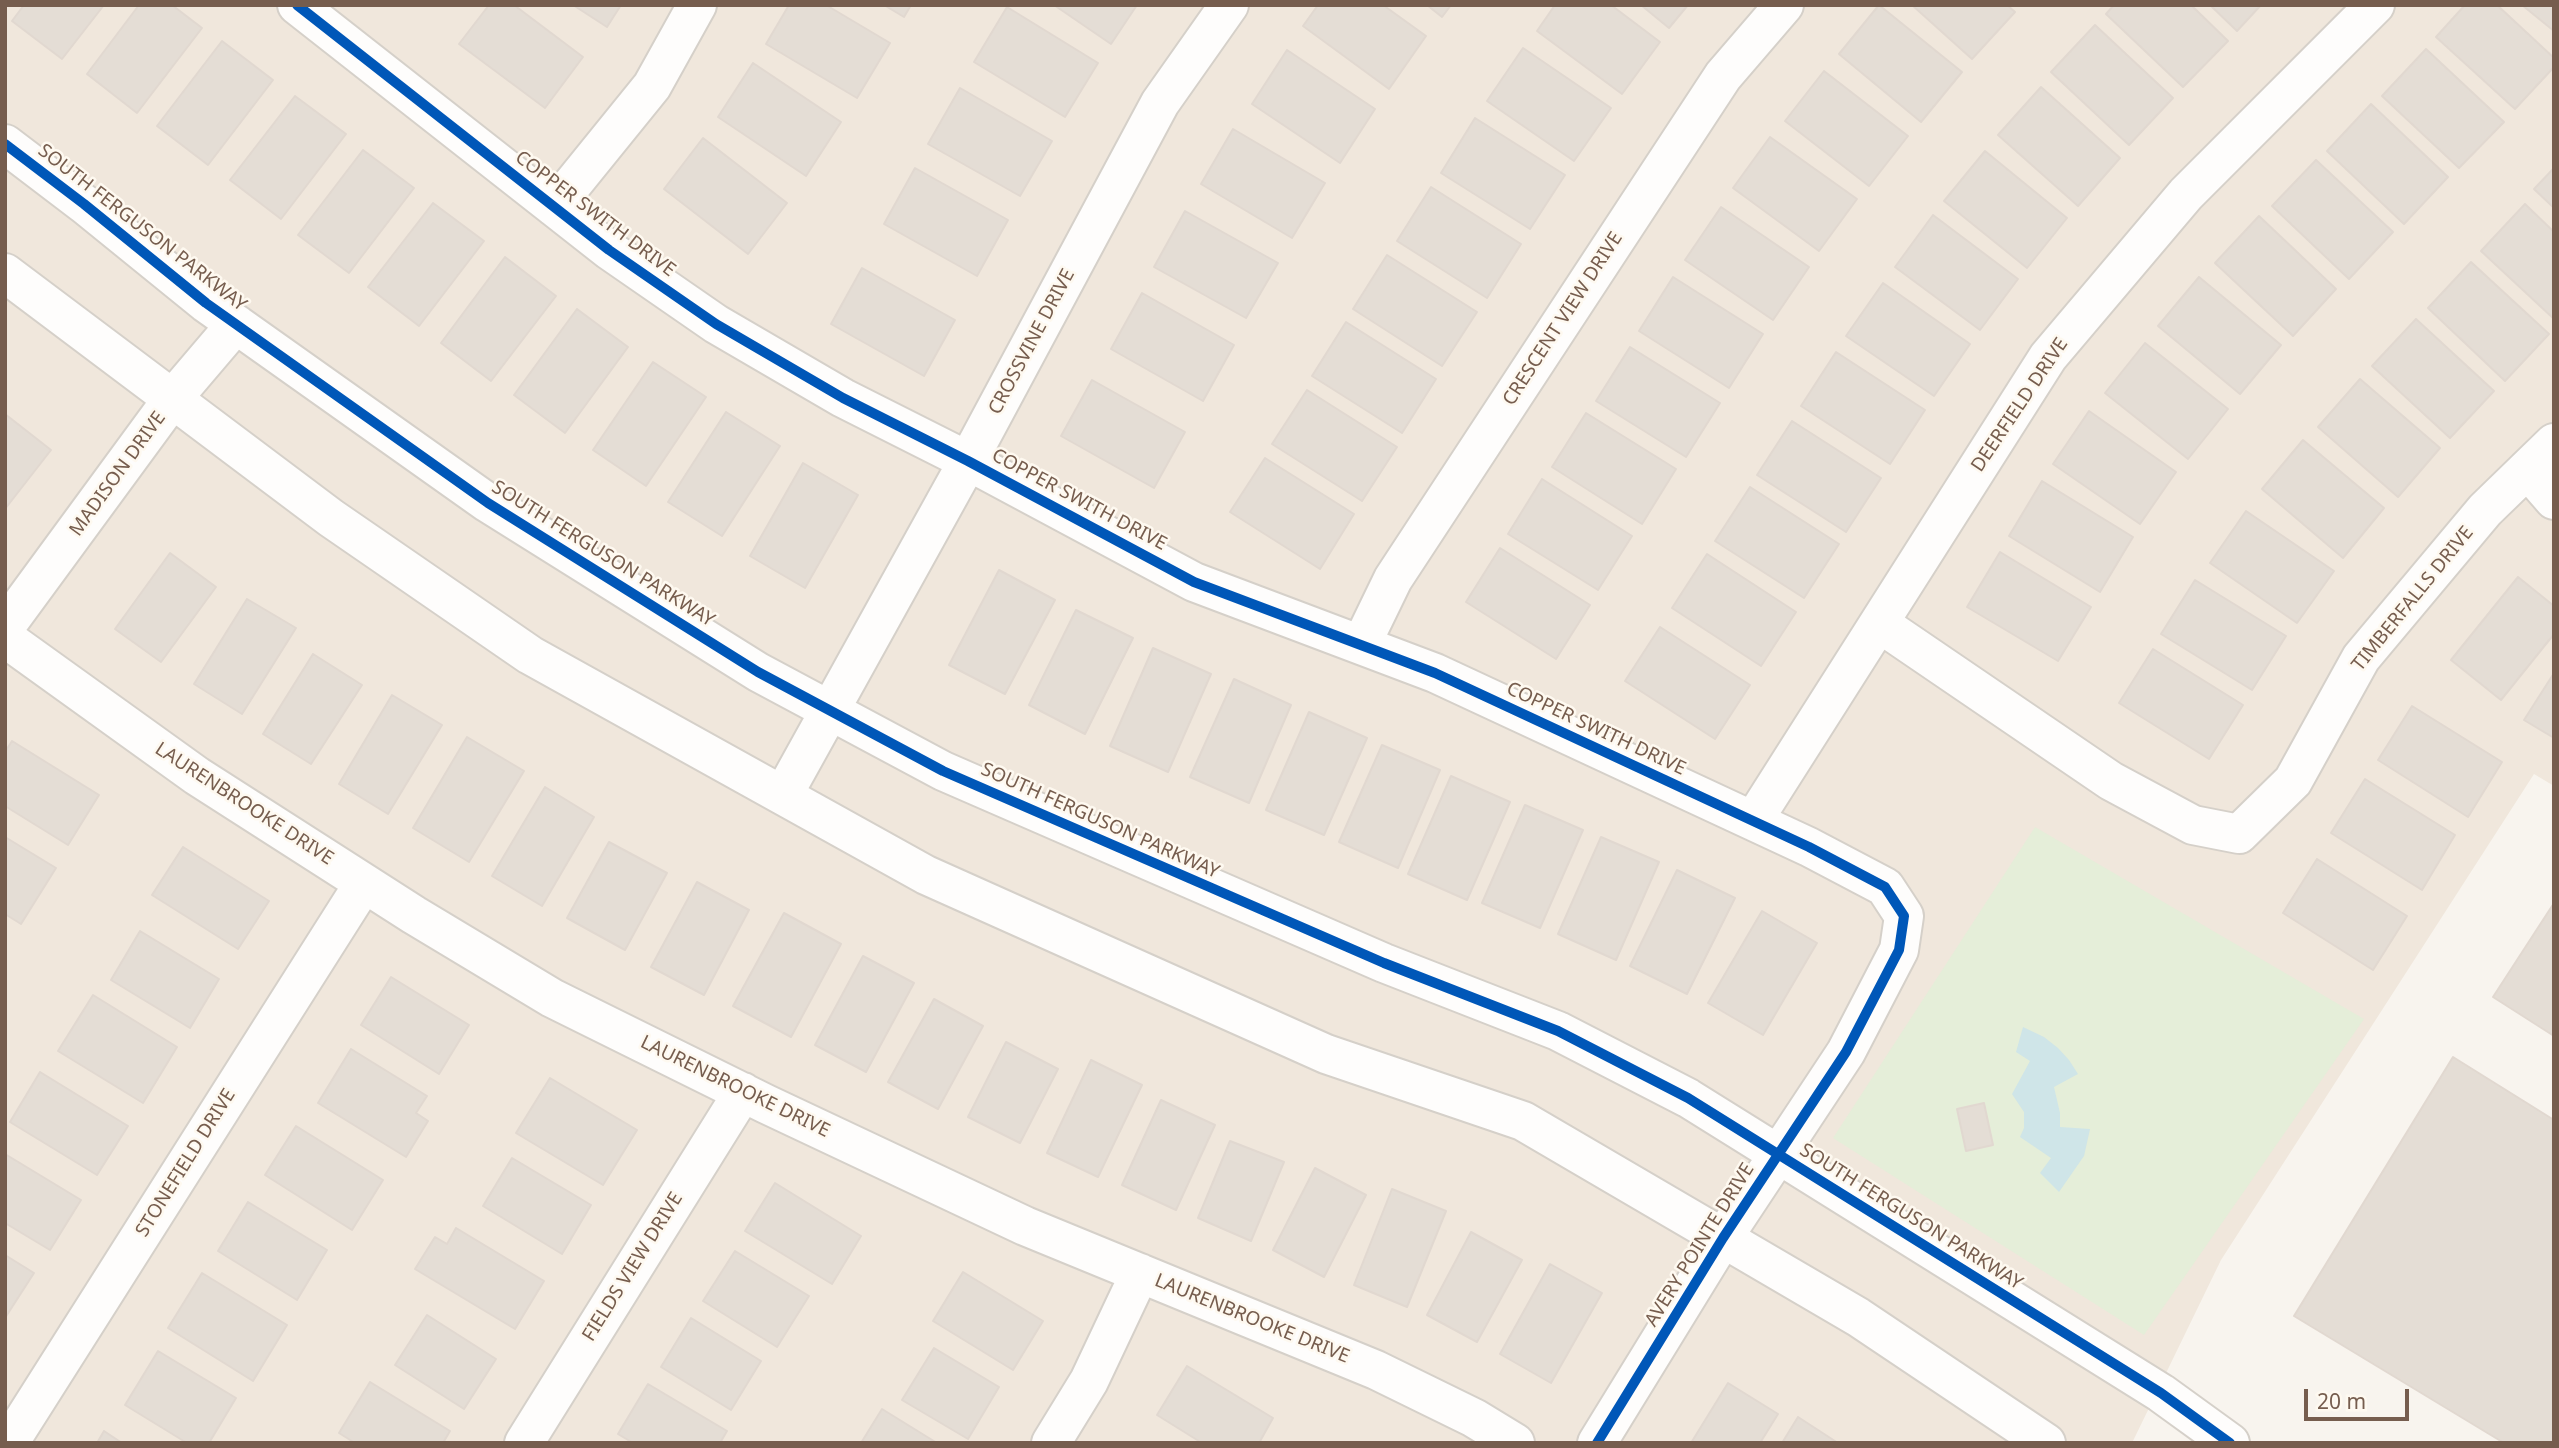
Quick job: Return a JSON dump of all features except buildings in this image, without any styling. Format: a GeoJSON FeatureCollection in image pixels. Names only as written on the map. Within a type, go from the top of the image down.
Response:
{"type":"FeatureCollection","features":[{"type":"Feature","properties":{"kind":"street","name":"COPPER SWITH DRIVE"},"geometry":{"type":"LineString","coordinates":[[297,5],[609,250],[716,324],[843,398],[1195,582],[1435,673],[1809,847],[1885,887],[1904,916]]}},
{"type":"Feature","properties":{"kind":"street"},"geometry":{"type":"LineString","coordinates":[[554,207],[652,86],[697,5]]}},
{"type":"Feature","properties":{"kind":"street","name":"CROSSVINE DRIVE"},"geometry":{"type":"LineString","coordinates":[[783,795],[968,461],[1160,103],[1229,5]]}},
{"type":"Feature","properties":{"kind":"street","name":"CRESCENT VIEW DRIVE"},"geometry":{"type":"LineString","coordinates":[[1361,645],[1393,579],[1707,99],[1783,5]]}},
{"type":"Feature","properties":{"kind":"street","name":"DEERFIELD DRIVE"},"geometry":{"type":"LineString","coordinates":[[1754,821],[2048,357],[2186,194],[2375,5]]}},
{"type":"Feature","properties":{"kind":"street","name":"SOUTH FERGUSON PARKWAY"},"geometry":{"type":"LineString","coordinates":[[5,145],[236,324],[488,503],[758,673],[943,771],[1384,963],[1558,1031],[1688,1098],[2161,1393],[2230,1443]]}},
{"type":"Feature","properties":{"kind":"street"},"geometry":{"type":"LineString","coordinates":[[5,273],[331,518],[530,655],[926,875],[1325,1054],[1523,1121],[1858,1317],[2046,1443]]}},
{"type":"Feature","properties":{"kind":"street","name":"MADISON DRIVE"},"geometry":{"type":"LineString","coordinates":[[5,627],[173,398],[236,324]]}},
{"type":"Feature","properties":{"kind":"street","name":"TIMBERFALLS DRIVE"},"geometry":{"type":"LineString","coordinates":[[1879,623],[2111,781],[2193,825],[2239,834],[2293,781],[2361,658],[2485,510],[2554,443]]}},
{"type":"Feature","properties":{"kind":"street"},"geometry":{"type":"LineString","coordinates":[[2527,469],[2554,500]]}},
{"type":"Feature","properties":{"kind":"street","name":"LAURENBROOKE DRIVE"},"geometry":{"type":"LineString","coordinates":[[5,638],[197,775],[364,883],[552,998],[1025,1226],[1376,1370],[1474,1418],[1515,1443]]}},
{"type":"Feature","properties":{"kind":"street","name":"STONEFIELD DRIVE"},"geometry":{"type":"LineString","coordinates":[[9,1443],[364,883]]}},
{"type":"Feature","properties":{"kind":"street","name":"AVERY POINTE DRIVE"},"geometry":{"type":"LineString","coordinates":[[1597,1443],[1723,1238],[1852,1041],[1899,950],[1904,916]]}},
{"type":"Feature","properties":{"kind":"street","name":"FIELDS VIEW DRIVE"},"geometry":{"type":"LineString","coordinates":[[524,1443],[743,1092]]}},
{"type":"Feature","properties":{"kind":"street"},"geometry":{"type":"LineString","coordinates":[[1051,1443],[1088,1381],[1140,1273]]}},
{"type":"Feature","properties":{"kind":"shaded area"},"geometry":{"type":"Polygon","coordinates":[[[5,5],[2554,5],[2554,786],[2534,774],[2221,1260],[2132,1443],[5,1443],[5,5]]]}},
{"type":"Feature","properties":{"kind":"shaded area"},"geometry":{"type":"Polygon","coordinates":[[[2023,1027],[2044,1037],[2058,1048],[2078,1074],[2054,1087],[2060,1127],[2090,1129],[2084,1156],[2059,1192],[2040,1173],[2051,1158],[2020,1137],[2024,1128],[2024,1112],[2012,1094],[2030,1061],[2016,1052],[2023,1027]]]}},
{"type":"Feature","properties":{"kind":"green space"},"geometry":{"type":"Polygon","coordinates":[[[2035,827],[2364,1019],[2144,1335],[1833,1138],[2035,827]]]}},
{"type":"Feature","properties":{"kind":"cycle path"},"geometry":{"type":"LineString","coordinates":[[297,5],[609,250],[716,324],[843,398],[968,461],[1194,582],[1435,673],[1809,847],[1885,887],[1904,916],[1899,950],[1846,1052],[1723,1238],[1597,1443]]}},
{"type":"Feature","properties":{"kind":"cycle path"},"geometry":{"type":"LineString","coordinates":[[5,144],[206,303],[488,503],[758,672],[943,771],[1384,963],[1558,1031],[1688,1098],[2161,1393],[2230,1443]]}}]}
